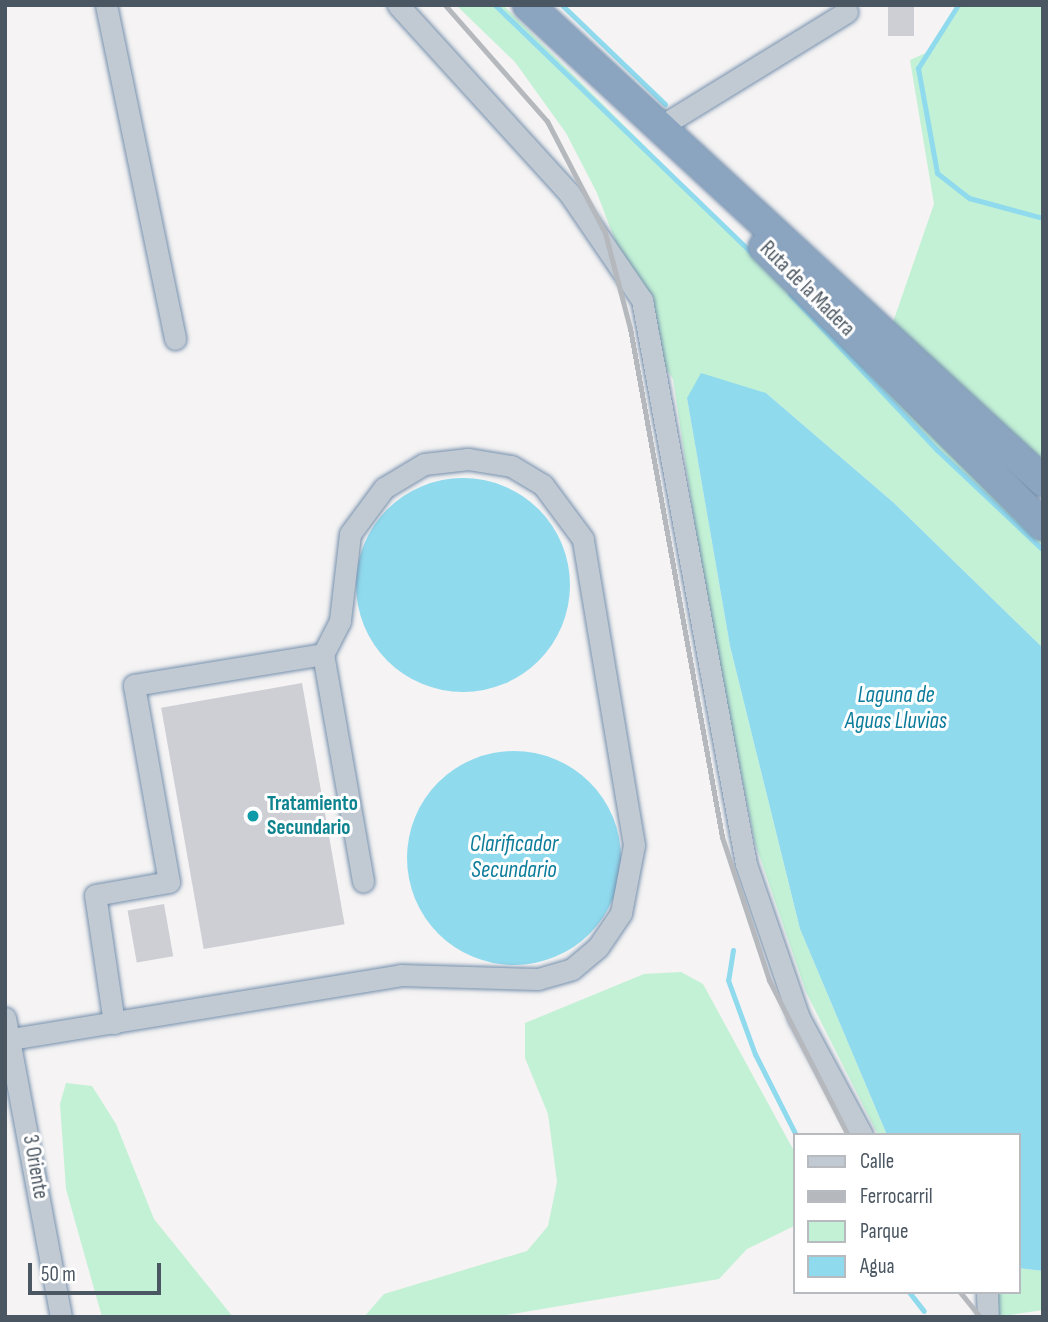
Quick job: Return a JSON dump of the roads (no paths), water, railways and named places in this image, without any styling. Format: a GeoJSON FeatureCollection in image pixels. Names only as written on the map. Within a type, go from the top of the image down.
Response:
{"type":"FeatureCollection","features":[{"type":"Feature","properties":{"kind":"highway","name":"Ruta de la Madera"},"geometry":{"type":"LineString","coordinates":[[528,5],[1043,525]]}},
{"type":"Feature","properties":{"kind":"highway","name":"Ruta de la Madera"},"geometry":{"type":"LineString","coordinates":[[575,50],[663,125],[1043,481]]}},
{"type":"Feature","properties":{"kind":"lane"},"geometry":{"type":"LineString","coordinates":[[106,5],[175,339]]}},
{"type":"Feature","properties":{"kind":"lane"},"geometry":{"type":"LineString","coordinates":[[398,5],[569,193],[642,300],[746,864],[799,1018],[861,1133]]}},
{"type":"Feature","properties":{"kind":"lane"},"geometry":{"type":"LineString","coordinates":[[663,125],[847,12]]}},
{"type":"Feature","properties":{"kind":"lane"},"geometry":{"type":"LineString","coordinates":[[8,1029],[114,1023],[400,975],[538,979],[572,969],[598,947],[621,913],[634,845],[583,539],[543,485],[511,466],[468,459],[424,464],[384,488],[349,534],[340,621],[323,654],[363,882]]}},
{"type":"Feature","properties":{"kind":"lane"},"geometry":{"type":"LineString","coordinates":[[114,1023],[95,895],[169,882],[134,685],[323,654]]}},
{"type":"Feature","properties":{"kind":"lane","name":"3 Oriente"},"geometry":{"type":"LineString","coordinates":[[8,1029],[61,1317]]}},
{"type":"Feature","properties":{"kind":"lane"},"geometry":{"type":"LineString","coordinates":[[987,1294],[988,1317]]}},
{"type":"Feature","properties":{"kind":"water","name":"Laguna de Aguas Lluvias"},"geometry":{"type":"Polygon","coordinates":[[[701,373],[766,393],[894,503],[1043,648],[1043,1271],[1020,1268],[1020,1133],[886,1133],[800,929],[730,646],[687,398],[701,373]]]}},
{"type":"Feature","properties":{"kind":"water"},"geometry":{"type":"Polygon","coordinates":[[[463,478],[504,486],[539,509],[562,544],[570,585],[562,626],[539,661],[504,684],[463,692],[422,684],[387,661],[364,626],[356,585],[364,544],[387,509],[422,486],[463,478]]]}},
{"type":"Feature","properties":{"kind":"water","name":"Clarificador Secundario"},"geometry":{"type":"Polygon","coordinates":[[[514,751],[555,759],[590,782],[613,817],[621,858],[613,899],[590,934],[555,957],[514,965],[473,957],[438,934],[415,899],[407,858],[415,817],[438,782],[473,759],[514,751]]]}},
{"type":"Feature","properties":{"kind":"waterway"},"geometry":{"type":"LineString","coordinates":[[495,5],[755,256]]}},
{"type":"Feature","properties":{"kind":"waterway"},"geometry":{"type":"LineString","coordinates":[[562,5],[665,104]]}},
{"type":"Feature","properties":{"kind":"waterway"},"geometry":{"type":"LineString","coordinates":[[958,5],[918,68],[937,173],[969,198],[1043,218]]}},
{"type":"Feature","properties":{"kind":"waterway"},"geometry":{"type":"LineString","coordinates":[[790,294],[937,450],[1043,550]]}},
{"type":"Feature","properties":{"kind":"waterway"},"geometry":{"type":"LineString","coordinates":[[733,950],[728,980],[755,1054],[795,1133]]}},
{"type":"Feature","properties":{"kind":"waterway"},"geometry":{"type":"LineString","coordinates":[[911,1294],[924,1311]]}},
{"type":"Feature","properties":{"kind":"railway"},"geometry":{"type":"LineString","coordinates":[[445,5],[547,121],[605,233],[630,328],[722,837],[769,980],[847,1133]]}},
{"type":"Feature","properties":{"kind":"railway"},"geometry":{"type":"LineString","coordinates":[[962,1294],[980,1317]]}},
{"type":"Feature","properties":{"kind":"place","name":"Tratamiento Secundario"},"geometry":{"type":"Point","coordinates":[253,816]}}]}
